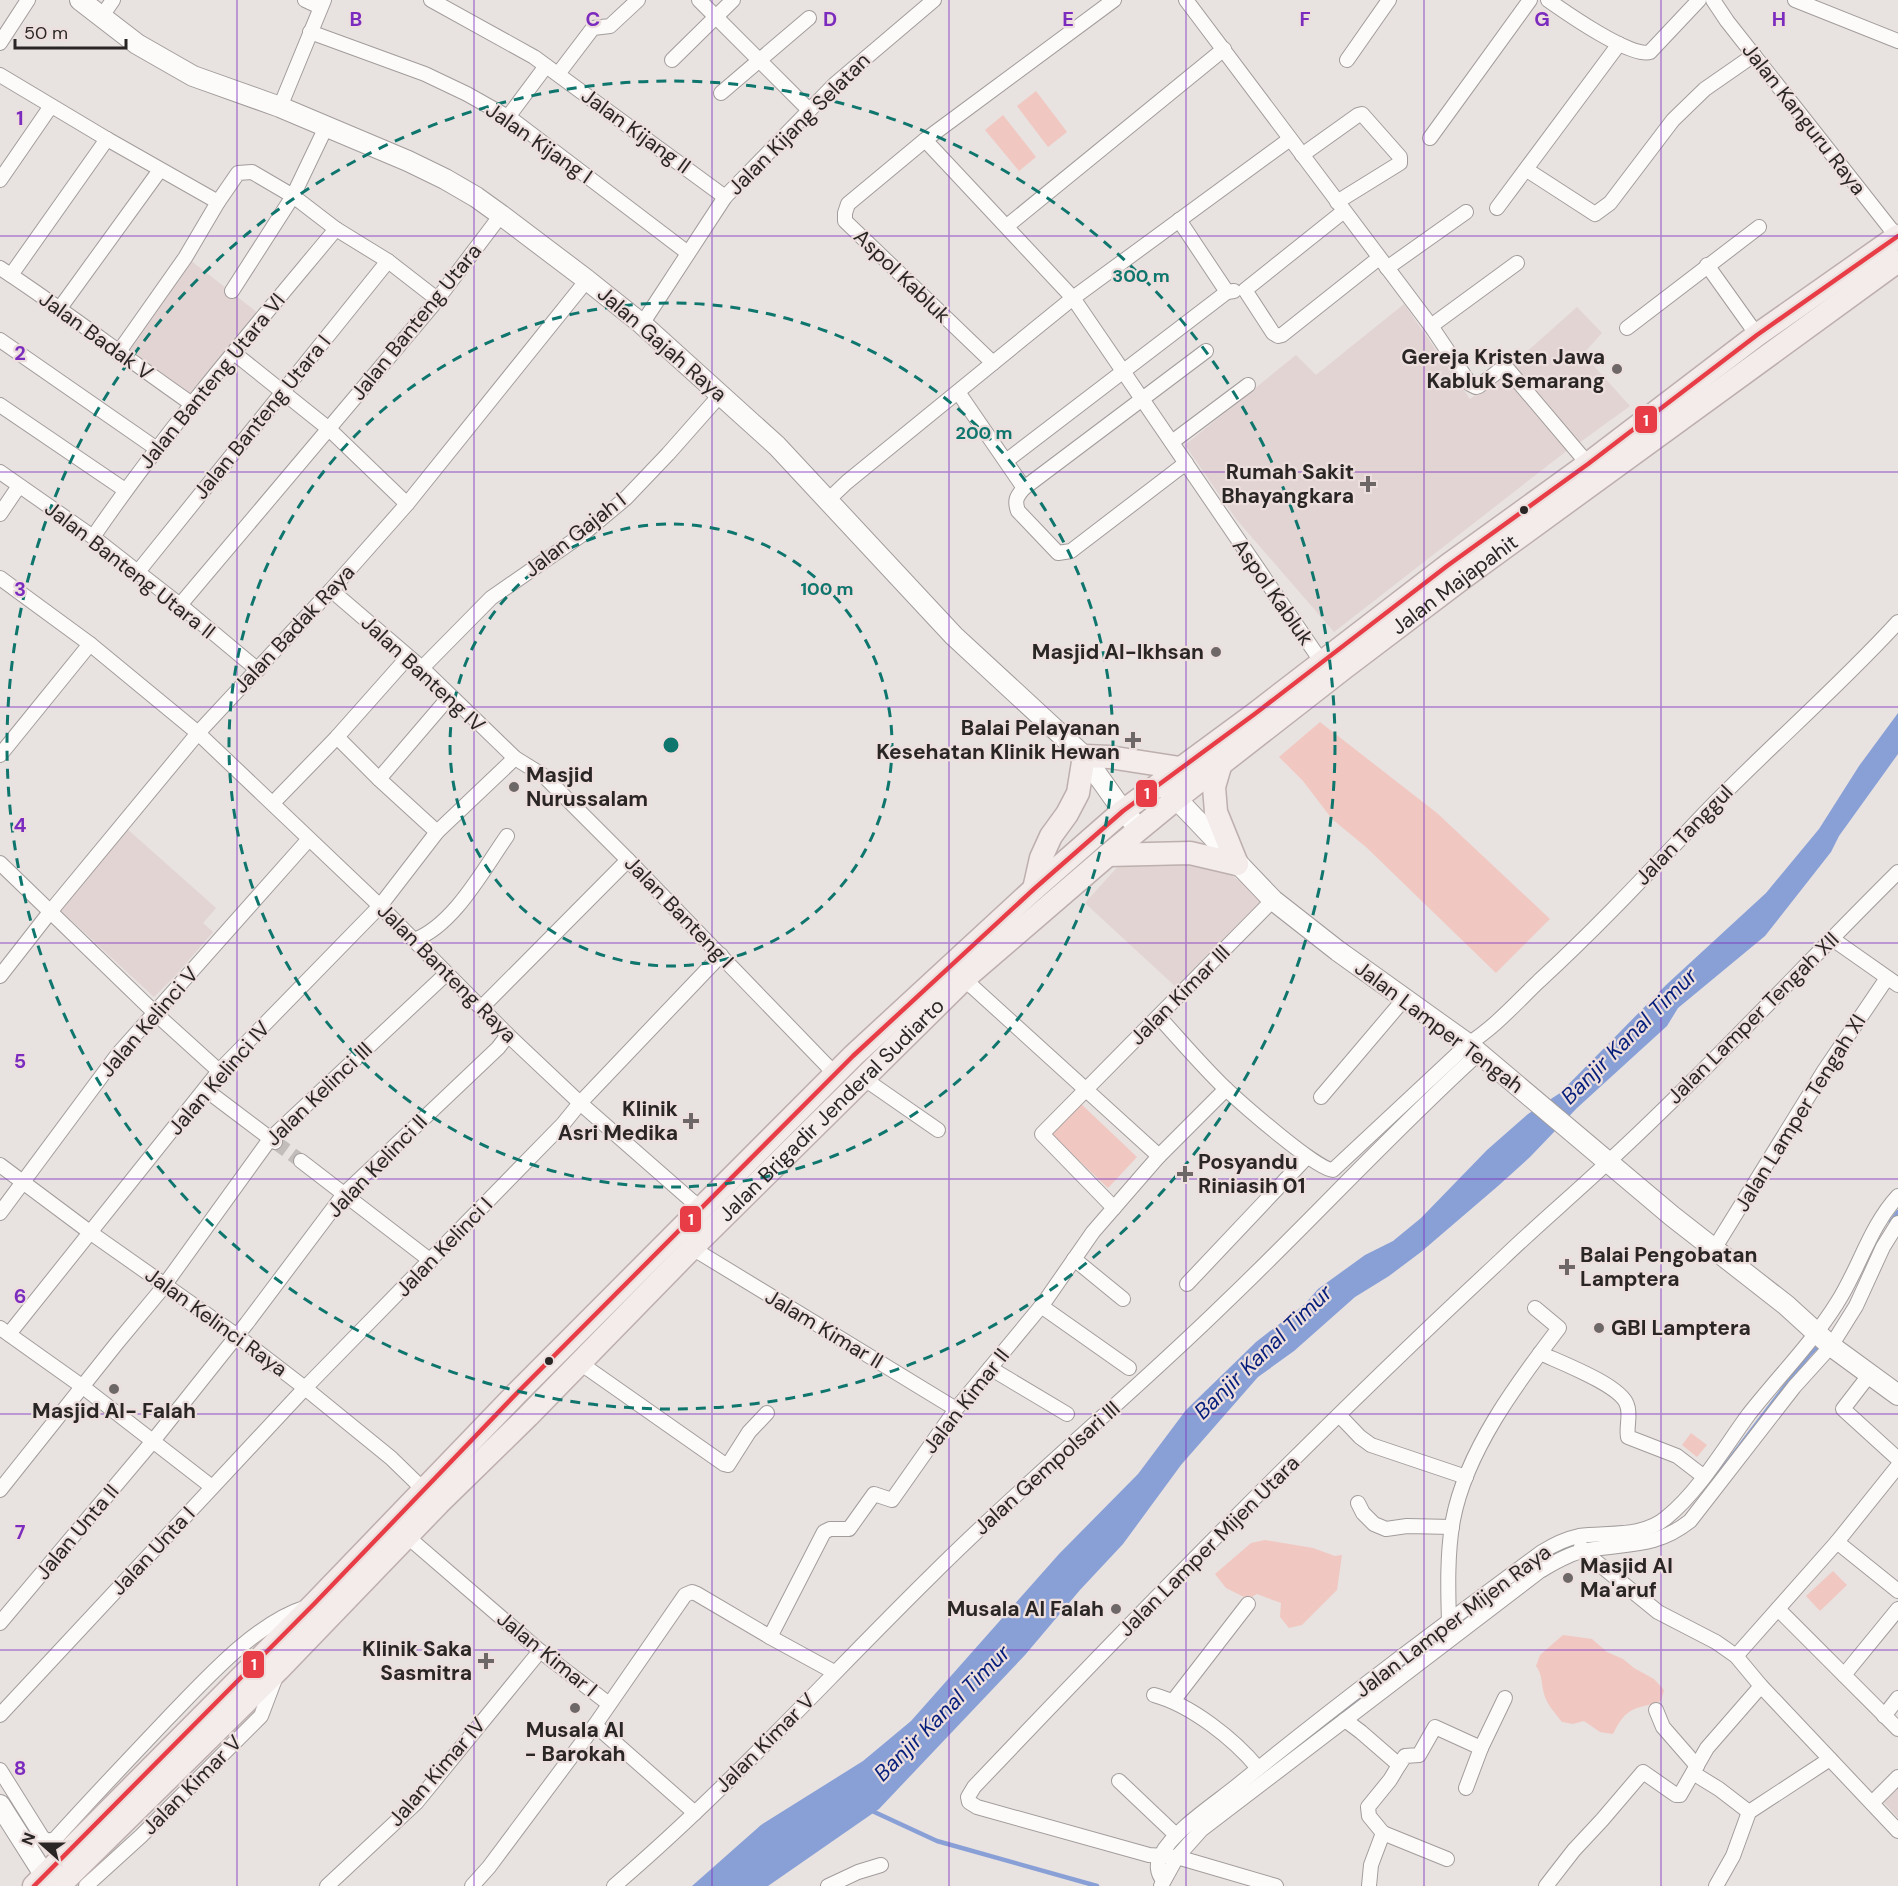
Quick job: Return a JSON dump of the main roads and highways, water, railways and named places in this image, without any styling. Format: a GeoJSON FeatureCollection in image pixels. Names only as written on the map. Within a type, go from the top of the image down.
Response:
{"type":"FeatureCollection","features":[{"type":"Feature","properties":{"kind":"main road","name":"Jalan Gajah Raya"},"geometry":{"type":"LineString","coordinates":[[80,0],[107,8],[137,44],[193,76],[280,107],[408,161],[476,197],[586,280],[642,324],[777,446],[954,636],[1084,756],[1123,811],[1140,829]]}},
{"type":"Feature","properties":{"kind":"main road","name":"Jalan Majapahit"},"geometry":{"type":"LineString","coordinates":[[1034,889],[1123,811],[1221,763],[1588,464],[1757,335],[1897,236]]}},
{"type":"Feature","properties":{"kind":"main road","name":"Jalan Majapahit"},"geometry":{"type":"LineString","coordinates":[[1108,855],[1140,829],[1168,790],[1180,768],[1256,713],[1321,661],[1456,571],[1898,261]]}},
{"type":"Feature","properties":{"kind":"main road"},"geometry":{"type":"LineString","coordinates":[[1034,889],[1041,858],[1051,836],[1078,794],[1084,756],[1109,757],[1180,768]]}},
{"type":"Feature","properties":{"kind":"main road"},"geometry":{"type":"LineString","coordinates":[[1221,763],[1214,787],[1216,812],[1237,864]]}},
{"type":"Feature","properties":{"kind":"main road","name":"Jalan Lamper Tengah"},"geometry":{"type":"LineString","coordinates":[[1168,790],[1273,900],[1338,951],[1473,1049],[1601,1157],[1786,1305],[1824,1339],[1898,1395]]}},
{"type":"Feature","properties":{"kind":"main road"},"geometry":{"type":"LineString","coordinates":[[1108,855],[1190,853],[1237,864]]}},
{"type":"Feature","properties":{"kind":"main road","name":"Jalan Brigadir Jenderal Sudiarto"},"geometry":{"type":"LineString","coordinates":[[431,1497],[580,1362],[614,1312],[692,1248],[964,980],[1108,855]]}},
{"type":"Feature","properties":{"kind":"main road","name":"Jalan Brigadir Jenderal Sudiarto"},"geometry":{"type":"LineString","coordinates":[[46,1883],[199,1721],[314,1604],[399,1529],[614,1312],[701,1209],[853,1056],[1034,889]]}},
{"type":"Feature","properties":{"kind":"main road","name":"Jalan Brigadir Jenderal Sudiarto"},"geometry":{"type":"LineString","coordinates":[[46,1883],[278,1670],[399,1529]]}},
{"type":"Feature","properties":{"kind":"main road"},"geometry":{"type":"LineString","coordinates":[[0,1805],[46,1883]]}},
{"type":"Feature","properties":{"kind":"water","name":"Banjir Kanal Timur"},"geometry":{"type":"Polygon","coordinates":[[[1898,713],[1898,754],[1839,836],[1831,852],[1765,936],[1678,1008],[1667,1026],[1577,1108],[1530,1157],[1498,1186],[1421,1252],[1389,1276],[1355,1297],[1294,1351],[1258,1377],[1181,1465],[1123,1544],[1025,1655],[879,1809],[768,1886],[692,1886],[761,1825],[863,1761],[911,1721],[1059,1554],[1138,1474],[1186,1410],[1256,1342],[1305,1304],[1318,1289],[1365,1255],[1393,1241],[1421,1218],[1487,1150],[1528,1114],[1560,1093],[1666,985],[1766,893],[1819,829],[1859,766],[1898,713]]]}},
{"type":"Feature","properties":{"kind":"waterway"},"geometry":{"type":"LineString","coordinates":[[1891,1222],[1898,1212]]}},
{"type":"Feature","properties":{"kind":"waterway"},"geometry":{"type":"LineString","coordinates":[[1714,1480],[1809,1355],[1821,1343]]}},
{"type":"Feature","properties":{"kind":"waterway"},"geometry":{"type":"LineString","coordinates":[[1534,1568],[1547,1558],[1562,1551],[1594,1543]]}},
{"type":"Feature","properties":{"kind":"waterway"},"geometry":{"type":"LineString","coordinates":[[1275,1763],[1408,1664]]}},
{"type":"Feature","properties":{"kind":"waterway"},"geometry":{"type":"LineString","coordinates":[[870,1810],[937,1841],[1097,1886]]}},
{"type":"Feature","properties":{"kind":"waterway"},"geometry":{"type":"LineString","coordinates":[[1173,1852],[1181,1840],[1196,1826]]}},
{"type":"Feature","properties":{"kind":"tunnel"},"geometry":{"type":"LineString","coordinates":[[275,1142],[301,1161]]}},
{"type":"Feature","properties":{"kind":"place","name":"Gereja Kristen Jawa Kabluk Semarang"},"geometry":{"type":"Point","coordinates":[1617,369]}},
{"type":"Feature","properties":{"kind":"place","name":"Rumah Sakit Bhayangkara"},"geometry":{"type":"Point","coordinates":[1368,484]}},
{"type":"Feature","properties":{"kind":"place","name":"Masjid Al-Ikhsan"},"geometry":{"type":"Point","coordinates":[1216,652]}},
{"type":"Feature","properties":{"kind":"place","name":"Balai Pelayanan Kesehatan Klinik Hewan"},"geometry":{"type":"Point","coordinates":[1133,740]}},
{"type":"Feature","properties":{"kind":"place","name":"Masjid Nurussalam"},"geometry":{"type":"Point","coordinates":[514,787]}},
{"type":"Feature","properties":{"kind":"place","name":"Klinik Asri Medika"},"geometry":{"type":"Point","coordinates":[691,1121]}},
{"type":"Feature","properties":{"kind":"place","name":"Posyandu Riniasih 01"},"geometry":{"type":"Point","coordinates":[1185,1174]}},
{"type":"Feature","properties":{"kind":"place","name":"Balai Pengobatan Lamptera"},"geometry":{"type":"Point","coordinates":[1567,1267]}},
{"type":"Feature","properties":{"kind":"place","name":"GBI Lamptera"},"geometry":{"type":"Point","coordinates":[1599,1328]}},
{"type":"Feature","properties":{"kind":"place","name":"Masjid Al- Falah"},"geometry":{"type":"Point","coordinates":[114,1389]}},
{"type":"Feature","properties":{"kind":"place","name":"Masjid Al Ma'aruf"},"geometry":{"type":"Point","coordinates":[1568,1578]}},
{"type":"Feature","properties":{"kind":"place","name":"Musala Al Falah"},"geometry":{"type":"Point","coordinates":[1116,1609]}},
{"type":"Feature","properties":{"kind":"place","name":"Klinik Saka Sasmitra"},"geometry":{"type":"Point","coordinates":[486,1661]}},
{"type":"Feature","properties":{"kind":"place","name":"Musala Al - Barokah"},"geometry":{"type":"Point","coordinates":[575,1708]}}]}
